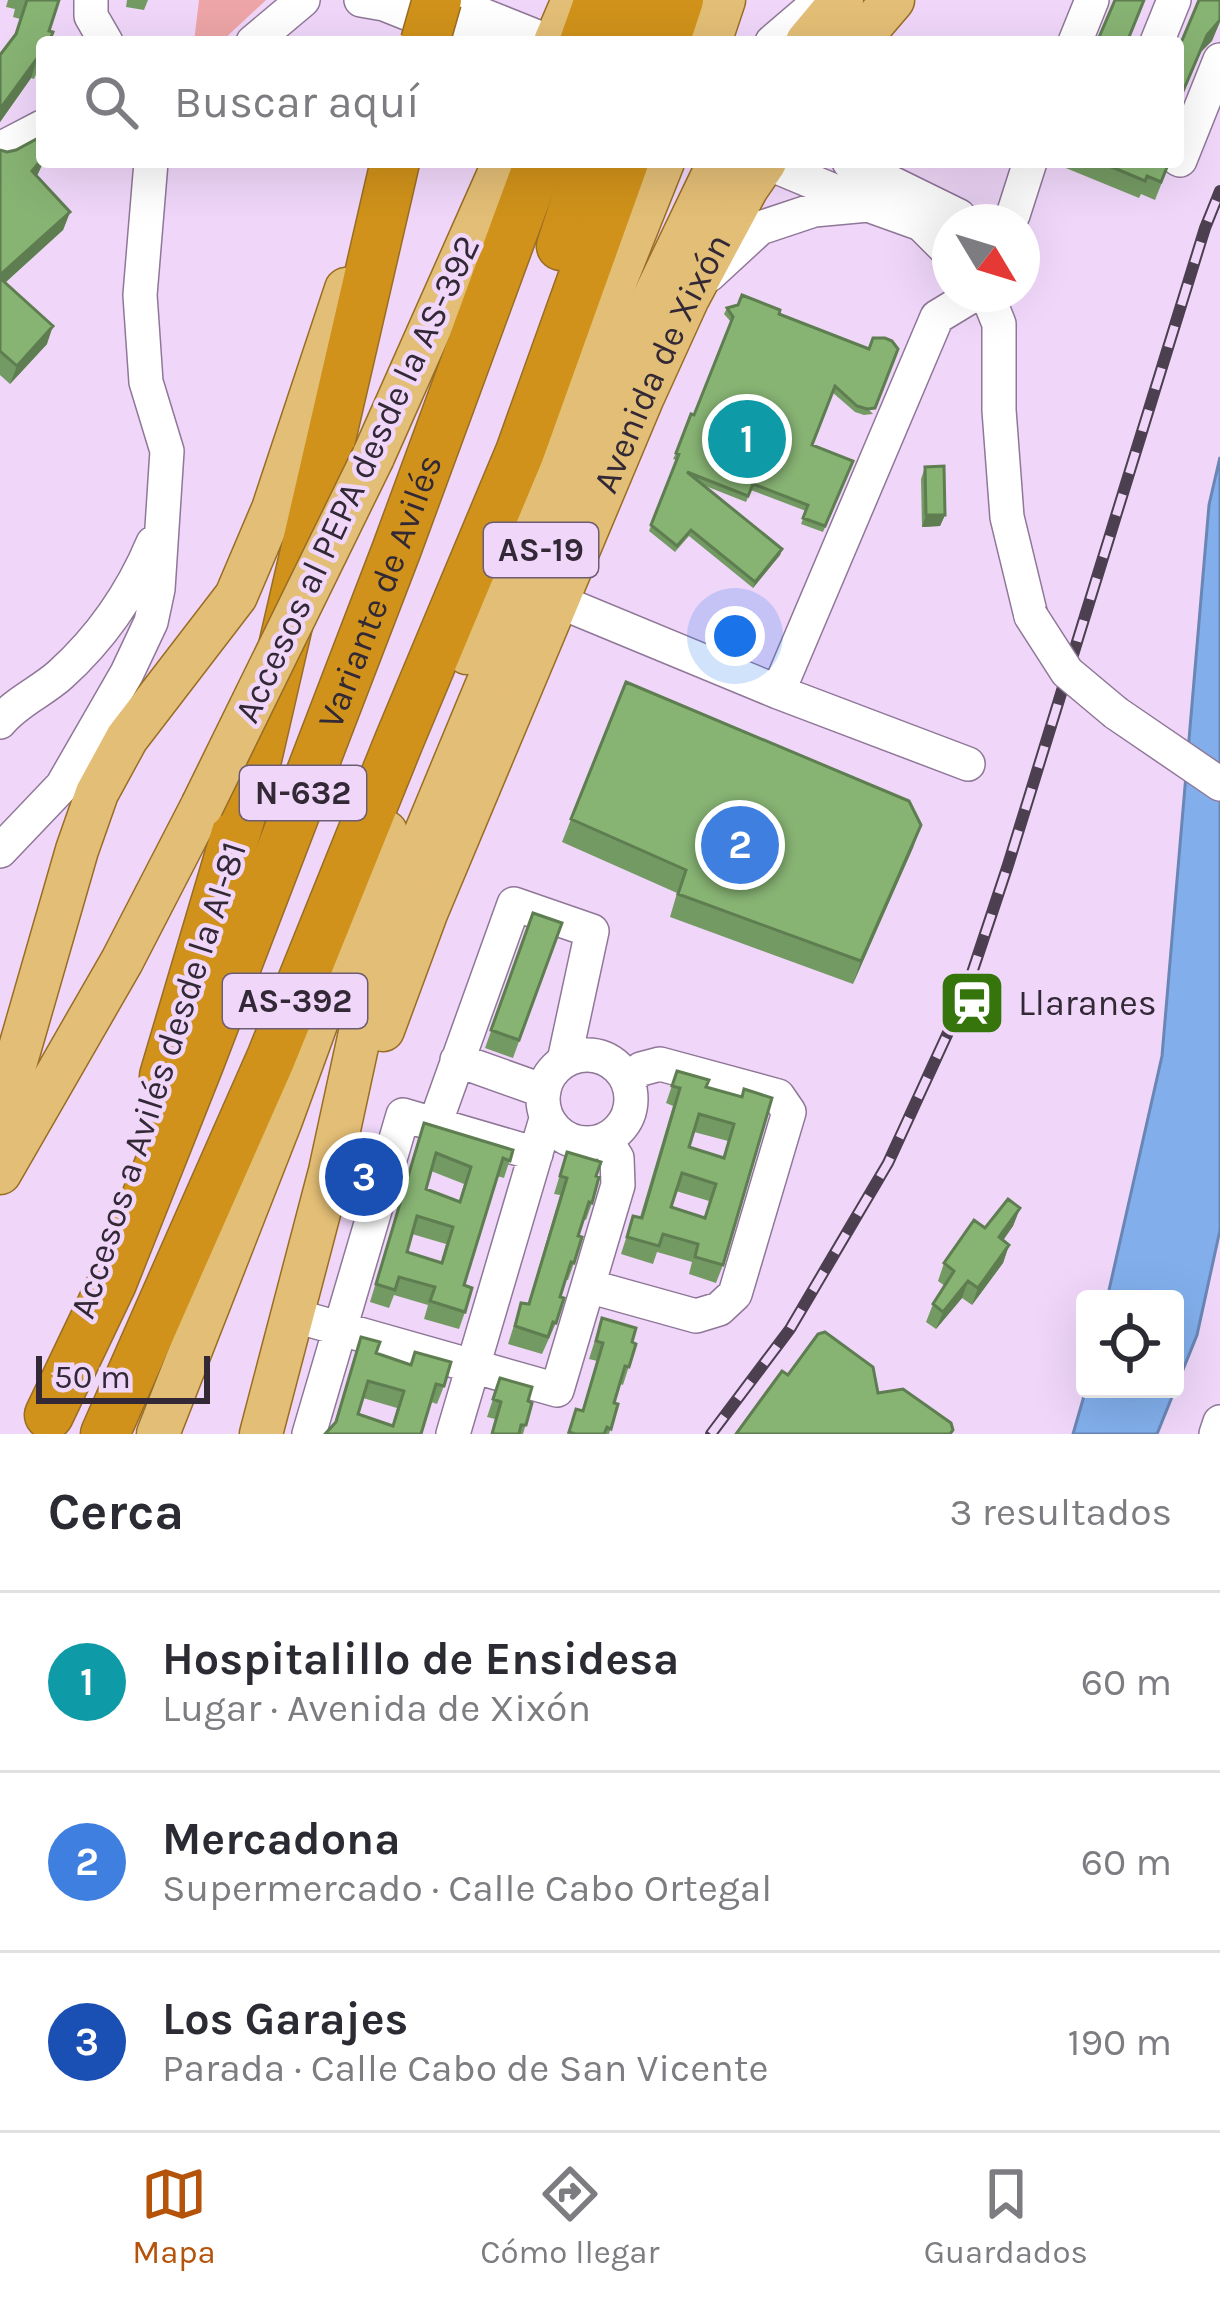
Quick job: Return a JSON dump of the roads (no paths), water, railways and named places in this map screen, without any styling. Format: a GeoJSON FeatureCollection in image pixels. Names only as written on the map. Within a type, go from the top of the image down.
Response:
{"type":"FeatureCollection","features":[{"type":"Feature","properties":{"kind":"highway"},"geometry":{"type":"LineString","coordinates":[[427,36],[441,0]]}},
{"type":"Feature","properties":{"kind":"highway","name":"Accesos a Avilés desde la AI-81"},"geometry":{"type":"LineString","coordinates":[[44,1425],[162,1083],[254,772],[390,168]]}},
{"type":"Feature","properties":{"kind":"highway","name":"Variante de Avilés"},"geometry":{"type":"LineString","coordinates":[[44,1425],[112,1283],[200,1064],[537,168]]}},
{"type":"Feature","properties":{"kind":"highway","name":"Variante de Avilés"},"geometry":{"type":"LineString","coordinates":[[399,741],[586,168]]}},
{"type":"Feature","properties":{"kind":"highway","name":"Accesos a Avilés desde la AI-81"},"geometry":{"type":"LineString","coordinates":[[105,1434],[271,1058],[520,452],[622,168]]}},
{"type":"Feature","properties":{"kind":"main road"},"geometry":{"type":"LineString","coordinates":[[575,36],[724,0]]}},
{"type":"Feature","properties":{"kind":"main road"},"geometry":{"type":"LineString","coordinates":[[825,36],[866,22]]}},
{"type":"Feature","properties":{"kind":"main road","name":"Accesos al PEPA desde la AS-392"},"geometry":{"type":"LineString","coordinates":[[0,1117],[97,793],[128,738],[236,596],[273,509],[389,168]]}},
{"type":"Feature","properties":{"kind":"main road","name":"Accesos al PEPA desde la AS-392"},"geometry":{"type":"LineString","coordinates":[[0,1173],[122,961],[202,806],[373,458],[502,168]]}},
{"type":"Feature","properties":{"kind":"main road"},"geometry":{"type":"LineString","coordinates":[[337,970],[660,168]]}},
{"type":"Feature","properties":{"kind":"main road","name":"Avenida de Xixón"},"geometry":{"type":"LineString","coordinates":[[261,1434],[330,1172],[380,945],[608,395],[716,168]]}},
{"type":"Feature","properties":{"kind":"main road","name":"Avenida de Xixón"},"geometry":{"type":"LineString","coordinates":[[330,1172],[428,911],[642,399],[688,298],[761,168]]}},
{"type":"Feature","properties":{"kind":"main road"},"geometry":{"type":"LineString","coordinates":[[158,1434],[337,970],[520,452]]}},
{"type":"Feature","properties":{"kind":"street"},"geometry":{"type":"LineString","coordinates":[[91,0],[91,16],[103,36]]}},
{"type":"Feature","properties":{"kind":"street"},"geometry":{"type":"LineString","coordinates":[[261,36],[303,0]]}},
{"type":"Feature","properties":{"kind":"street"},"geometry":{"type":"LineString","coordinates":[[362,0],[464,36]]}},
{"type":"Feature","properties":{"kind":"street"},"geometry":{"type":"LineString","coordinates":[[441,0],[536,36]]}},
{"type":"Feature","properties":{"kind":"street"},"geometry":{"type":"LineString","coordinates":[[779,36],[821,0]]}},
{"type":"Feature","properties":{"kind":"street"},"geometry":{"type":"LineString","coordinates":[[1077,36],[1092,0]]}},
{"type":"Feature","properties":{"kind":"street"},"geometry":{"type":"LineString","coordinates":[[1159,36],[1174,0]]}},
{"type":"Feature","properties":{"kind":"street"},"geometry":{"type":"LineString","coordinates":[[1184,147],[1220,61]]}},
{"type":"Feature","properties":{"kind":"street"},"geometry":{"type":"LineString","coordinates":[[0,149],[36,130]]}},
{"type":"Feature","properties":{"kind":"street"},"geometry":{"type":"LineString","coordinates":[[0,850],[62,786],[151,622],[158,589],[167,451],[146,382],[140,295],[151,168]]}},
{"type":"Feature","properties":{"kind":"street"},"geometry":{"type":"LineString","coordinates":[[779,168],[921,224],[932,235]]}},
{"type":"Feature","properties":{"kind":"street"},"geometry":{"type":"LineString","coordinates":[[862,168],[936,204]]}},
{"type":"Feature","properties":{"kind":"street"},"geometry":{"type":"LineString","coordinates":[[895,168],[913,192]]}},
{"type":"Feature","properties":{"kind":"street"},"geometry":{"type":"LineString","coordinates":[[1016,204],[1028,168]]}},
{"type":"Feature","properties":{"kind":"street"},"geometry":{"type":"LineString","coordinates":[[688,298],[760,228],[814,210],[868,205]]}},
{"type":"Feature","properties":{"kind":"street"},"geometry":{"type":"LineString","coordinates":[[778,692],[937,317],[945,312]]}},
{"type":"Feature","properties":{"kind":"street"},"geometry":{"type":"LineString","coordinates":[[994,312],[999,324],[1007,517],[1031,616],[1067,672],[1116,713],[1220,784]]}},
{"type":"Feature","properties":{"kind":"street"},"geometry":{"type":"LineString","coordinates":[[0,722],[58,677],[100,632],[163,535]]}},
{"type":"Feature","properties":{"kind":"street"},"geometry":{"type":"LineString","coordinates":[[558,601],[968,764]]}},
{"type":"Feature","properties":{"kind":"street"},"geometry":{"type":"LineString","coordinates":[[309,1434],[340,1328],[419,1119],[457,1060],[514,904],[592,931],[564,1061]]}},
{"type":"Feature","properties":{"kind":"street"},"geometry":{"type":"LineString","coordinates":[[453,1434],[536,1154],[545,1105],[553,1071],[564,1061],[598,1055],[616,1064],[628,1080],[632,1104],[623,1127],[606,1141],[580,1144],[558,1134],[545,1105],[457,1060]]}},
{"type":"Feature","properties":{"kind":"street"},"geometry":{"type":"LineString","coordinates":[[588,1286],[673,1312],[696,1316],[719,1309],[735,1294],[789,1112],[778,1096],[660,1064],[641,1069],[628,1080]]}},
{"type":"Feature","properties":{"kind":"street"},"geometry":{"type":"LineString","coordinates":[[419,1119],[536,1154]]}},
{"type":"Feature","properties":{"kind":"street"},"geometry":{"type":"LineString","coordinates":[[292,1315],[556,1390],[618,1185],[616,1158],[606,1141]]}},
{"type":"Feature","properties":{"kind":"street"},"geometry":{"type":"LineString","coordinates":[[1216,1434],[1220,1423]]}},
{"type":"Feature","properties":{"kind":"water"},"geometry":{"type":"Polygon","coordinates":[[[1220,457],[1220,1230],[1197,1335],[1184,1367],[1184,1290],[1109,1290],[1162,1056],[1209,505],[1220,457]]]}},
{"type":"Feature","properties":{"kind":"water"},"geometry":{"type":"Polygon","coordinates":[[[1083,1398],[1172,1398],[1157,1434],[1073,1434],[1083,1398]]]}},
{"type":"Feature","properties":{"kind":"railway"},"geometry":{"type":"LineString","coordinates":[[711,1434],[790,1329],[888,1163],[963,1000],[1220,191]]}},
{"type":"Feature","properties":{"kind":"place","name":"Hospitalillo de Ensidesa"},"geometry":{"type":"Point","coordinates":[747,439]}},
{"type":"Feature","properties":{"kind":"place","name":"Mercadona"},"geometry":{"type":"Point","coordinates":[740,845]}},
{"type":"Feature","properties":{"kind":"place","name":"Llaranes"},"geometry":{"type":"Point","coordinates":[972,1003]}},
{"type":"Feature","properties":{"kind":"place","name":"Los Garajes"},"geometry":{"type":"Point","coordinates":[364,1177]}}]}
